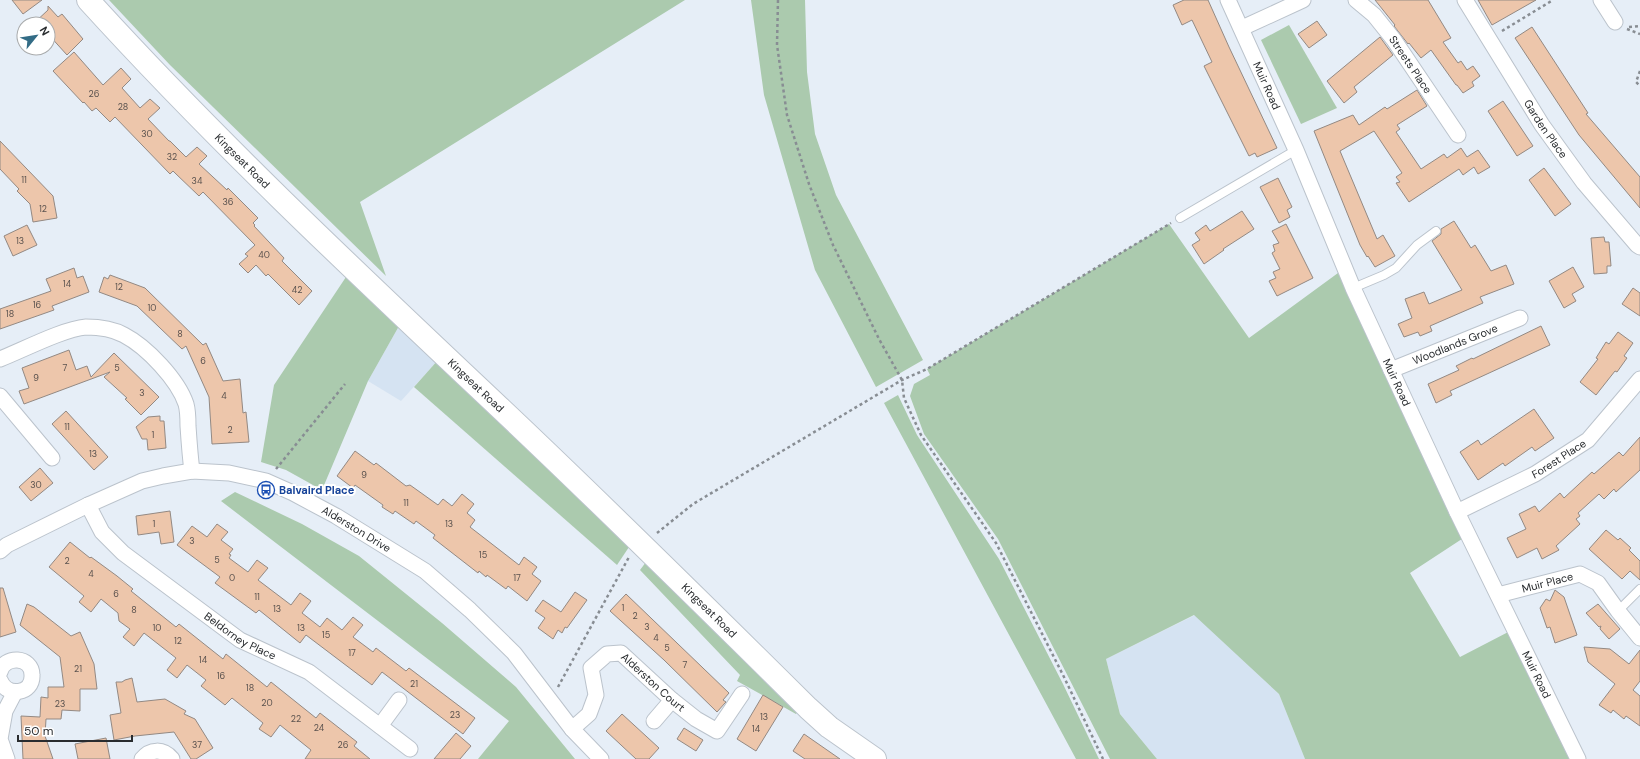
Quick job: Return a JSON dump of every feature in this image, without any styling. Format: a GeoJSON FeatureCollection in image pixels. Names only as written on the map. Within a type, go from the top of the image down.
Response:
{"type":"FeatureCollection","features":[{"type":"Feature","properties":{"kind":"street","name":"Kingseat Road"},"geometry":{"type":"LineString","coordinates":[[88,0],[169,87],[360,276],[648,537],[808,708],[829,727],[875,759]]}},
{"type":"Feature","properties":{"kind":"street","name":"Muir Road"},"geometry":{"type":"LineString","coordinates":[[1228,0],[1296,150],[1353,288],[1457,512],[1578,759]]}},
{"type":"Feature","properties":{"kind":"street"},"geometry":{"type":"LineString","coordinates":[[1242,28],[1303,0]]}},
{"type":"Feature","properties":{"kind":"street","name":"Streets Place"},"geometry":{"type":"LineString","coordinates":[[1356,0],[1374,15],[1394,40],[1458,135]]}},
{"type":"Feature","properties":{"kind":"street","name":"Garden Place"},"geometry":{"type":"LineString","coordinates":[[1465,0],[1542,125],[1579,177],[1640,247]]}},
{"type":"Feature","properties":{"kind":"street"},"geometry":{"type":"LineString","coordinates":[[1601,0],[1619,25]]}},
{"type":"Feature","properties":{"kind":"street","name":"Woodlands Grove"},"geometry":{"type":"LineString","coordinates":[[1391,370],[1520,318]]}},
{"type":"Feature","properties":{"kind":"street"},"geometry":{"type":"LineString","coordinates":[[0,359],[68,331],[85,328],[105,328],[123,334],[134,340],[170,375],[178,385],[186,405],[192,471]]}},
{"type":"Feature","properties":{"kind":"street","name":"Forest Place"},"geometry":{"type":"LineString","coordinates":[[1457,512],[1535,474],[1588,440],[1640,379]]}},
{"type":"Feature","properties":{"kind":"street"},"geometry":{"type":"LineString","coordinates":[[0,396],[52,458]]}},
{"type":"Feature","properties":{"kind":"street","name":"Alderston Drive"},"geometry":{"type":"LineString","coordinates":[[0,551],[7,545],[88,505],[142,482],[163,476],[192,471],[229,473],[266,481],[293,493],[336,516],[425,571],[470,610],[514,653],[572,729],[601,759]]}},
{"type":"Feature","properties":{"kind":"street","name":"Beldorney Place"},"geometry":{"type":"LineString","coordinates":[[88,505],[102,532],[123,553],[240,640],[308,672],[410,749]]}},
{"type":"Feature","properties":{"kind":"street","name":"Muir Place"},"geometry":{"type":"LineString","coordinates":[[1498,595],[1580,574],[1598,583],[1640,638]]}},
{"type":"Feature","properties":{"kind":"street","name":"Alderston Court"},"geometry":{"type":"LineString","coordinates":[[572,729],[589,714],[596,695],[591,668],[606,654],[621,653],[672,700],[696,719],[717,731],[742,694]]}},
{"type":"Feature","properties":{"kind":"street"},"geometry":{"type":"LineString","coordinates":[[0,672],[3,664],[11,660],[18,659],[24,661],[29,666],[32,673],[31,683],[24,690],[15,692],[4,687],[0,680]]}},
{"type":"Feature","properties":{"kind":"street"},"geometry":{"type":"LineString","coordinates":[[7,759],[0,739],[5,711],[15,692]]}},
{"type":"Feature","properties":{"kind":"street"},"geometry":{"type":"LineString","coordinates":[[380,726],[399,700]]}},
{"type":"Feature","properties":{"kind":"street"},"geometry":{"type":"LineString","coordinates":[[654,721],[672,700]]}},
{"type":"Feature","properties":{"kind":"street"},"geometry":{"type":"LineString","coordinates":[[142,759],[146,754],[160,751],[167,754],[172,759]]}},
{"type":"Feature","properties":{"kind":"lane"},"geometry":{"type":"LineString","coordinates":[[1180,218],[1296,150]]}},
{"type":"Feature","properties":{"kind":"lane"},"geometry":{"type":"LineString","coordinates":[[1353,288],[1384,275],[1396,268],[1417,245],[1436,231]]}},
{"type":"Feature","properties":{"kind":"lane"},"geometry":{"type":"LineString","coordinates":[[1618,611],[1640,589]]}},
{"type":"Feature","properties":{"kind":"path"},"geometry":{"type":"LineString","coordinates":[[778,0],[777,45],[786,115],[809,184],[833,245],[879,339],[902,380],[904,398],[921,435],[996,543],[1064,676],[1103,759]]}},
{"type":"Feature","properties":{"kind":"path"},"geometry":{"type":"LineString","coordinates":[[1489,39],[1553,0]]}},
{"type":"Feature","properties":{"kind":"path"},"geometry":{"type":"LineString","coordinates":[[1619,25],[1640,34]]}},
{"type":"Feature","properties":{"kind":"path"},"geometry":{"type":"LineString","coordinates":[[1640,71],[1636,82],[1640,86]]}},
{"type":"Feature","properties":{"kind":"path"},"geometry":{"type":"LineString","coordinates":[[556,690],[648,537],[693,504],[902,380],[927,369],[1180,218]]}},
{"type":"Feature","properties":{"kind":"path"},"geometry":{"type":"LineString","coordinates":[[266,481],[345,384]]}},
{"type":"Feature","properties":{"kind":"shaded area"},"geometry":{"type":"Polygon","coordinates":[[[399,326],[438,360],[401,401],[368,381],[399,326]]]}},
{"type":"Feature","properties":{"kind":"shaded area"},"geometry":{"type":"Polygon","coordinates":[[[1195,615],[1279,694],[1305,759],[1157,759],[1120,714],[1106,659],[1195,615]]]}},
{"type":"Feature","properties":{"kind":"green space"},"geometry":{"type":"Polygon","coordinates":[[[109,0],[685,0],[360,202],[386,276],[170,65],[109,0]]]}},
{"type":"Feature","properties":{"kind":"green space"},"geometry":{"type":"Polygon","coordinates":[[[751,0],[805,0],[807,72],[815,134],[836,195],[923,360],[876,387],[815,270],[764,95],[751,0]]]}},
{"type":"Feature","properties":{"kind":"green space"},"geometry":{"type":"Polygon","coordinates":[[[1289,25],[1337,108],[1301,124],[1261,40],[1289,25]]]}},
{"type":"Feature","properties":{"kind":"green space"},"geometry":{"type":"Polygon","coordinates":[[[1169,224],[1249,338],[1338,273],[1468,535],[1410,573],[1460,657],[1514,629],[1578,759],[1305,759],[1279,694],[1194,615],[1106,659],[1120,714],[1157,759],[1110,759],[998,539],[924,434],[910,396],[914,384],[930,375],[927,369],[1169,224]]]}},
{"type":"Feature","properties":{"kind":"green space"},"geometry":{"type":"Polygon","coordinates":[[[348,274],[399,326],[368,381],[322,490],[286,470],[261,462],[274,385],[348,274]]]}},
{"type":"Feature","properties":{"kind":"green space"},"geometry":{"type":"Polygon","coordinates":[[[438,360],[633,541],[617,565],[414,387],[438,360]]]}},
{"type":"Feature","properties":{"kind":"green space"},"geometry":{"type":"Polygon","coordinates":[[[898,395],[917,435],[999,559],[1063,684],[1099,759],[1076,759],[884,403],[898,395]]]}},
{"type":"Feature","properties":{"kind":"green space"},"geometry":{"type":"Polygon","coordinates":[[[235,492],[302,524],[359,556],[442,623],[516,687],[575,759],[478,759],[509,721],[221,501],[235,492]]]}},
{"type":"Feature","properties":{"kind":"green space"},"geometry":{"type":"Polygon","coordinates":[[[649,558],[800,708],[796,714],[737,681],[740,675],[640,570],[649,558]]]}},
{"type":"Feature","properties":{"kind":"building"},"geometry":{"type":"Polygon","coordinates":[[[12,0],[42,0],[23,14],[12,0]]]}},
{"type":"Feature","properties":{"kind":"building"},"geometry":{"type":"Polygon","coordinates":[[[1184,0],[1208,0],[1277,148],[1257,157],[1255,153],[1249,156],[1204,66],[1212,62],[1192,20],[1182,25],[1173,5],[1184,0]]]}},
{"type":"Feature","properties":{"kind":"building"},"geometry":{"type":"Polygon","coordinates":[[[1375,0],[1428,0],[1451,38],[1443,42],[1458,63],[1461,61],[1467,70],[1473,66],[1480,76],[1472,82],[1474,86],[1463,93],[1431,50],[1421,58],[1409,43],[1408,44],[1375,0]]]}},
{"type":"Feature","properties":{"kind":"building"},"geometry":{"type":"Polygon","coordinates":[[[1478,0],[1536,0],[1492,25],[1478,0]]]}},
{"type":"Feature","properties":{"kind":"building"},"geometry":{"type":"Polygon","coordinates":[[[48,6],[58,17],[62,14],[83,39],[67,55],[56,43],[56,16],[42,16],[48,10],[48,6]]]}},
{"type":"Feature","properties":{"kind":"building"},"geometry":{"type":"Polygon","coordinates":[[[1317,21],[1327,35],[1309,48],[1298,34],[1317,21]]]}},
{"type":"Feature","properties":{"kind":"building"},"geometry":{"type":"Polygon","coordinates":[[[1532,27],[1588,113],[1586,114],[1640,177],[1640,208],[1579,135],[1515,38],[1532,27]]]}},
{"type":"Feature","properties":{"kind":"building"},"geometry":{"type":"Polygon","coordinates":[[[1380,37],[1393,55],[1354,87],[1357,92],[1344,103],[1327,81],[1380,37]]]}},
{"type":"Feature","properties":{"kind":"building"},"geometry":{"type":"Polygon","coordinates":[[[74,52],[103,85],[121,68],[131,79],[122,88],[140,108],[150,99],[160,108],[148,119],[169,141],[186,157],[197,147],[207,156],[199,164],[227,190],[228,188],[258,218],[253,223],[255,225],[254,226],[284,258],[282,261],[312,291],[299,305],[268,274],[266,276],[256,265],[248,273],[239,264],[248,256],[245,254],[255,245],[203,192],[199,196],[173,171],[170,174],[115,117],[110,122],[96,108],[92,111],[53,71],[74,52]]]}},
{"type":"Feature","properties":{"kind":"building"},"geometry":{"type":"Polygon","coordinates":[[[1417,90],[1427,106],[1397,125],[1400,129],[1396,132],[1421,169],[1444,154],[1447,158],[1461,148],[1467,157],[1478,150],[1490,167],[1478,174],[1474,167],[1463,175],[1459,169],[1409,202],[1396,183],[1400,182],[1396,177],[1402,173],[1374,131],[1340,151],[1377,239],[1383,235],[1395,256],[1375,267],[1360,245],[1314,131],[1353,115],[1359,125],[1385,107],[1387,109],[1417,90]]]}},
{"type":"Feature","properties":{"kind":"building"},"geometry":{"type":"Polygon","coordinates":[[[1503,101],[1533,146],[1517,156],[1488,111],[1503,101]]]}},
{"type":"Feature","properties":{"kind":"building"},"geometry":{"type":"Polygon","coordinates":[[[0,141],[53,196],[57,218],[33,222],[30,204],[17,191],[19,189],[0,169],[0,141]]]}},
{"type":"Feature","properties":{"kind":"building"},"geometry":{"type":"Polygon","coordinates":[[[1544,168],[1571,204],[1555,216],[1529,180],[1544,168]]]}},
{"type":"Feature","properties":{"kind":"building"},"geometry":{"type":"Polygon","coordinates":[[[1278,178],[1292,207],[1287,210],[1290,217],[1279,223],[1260,187],[1278,178]]]}},
{"type":"Feature","properties":{"kind":"building"},"geometry":{"type":"Polygon","coordinates":[[[1242,211],[1254,229],[1223,249],[1224,250],[1204,264],[1192,245],[1200,240],[1195,233],[1206,225],[1210,231],[1242,211]]]}},
{"type":"Feature","properties":{"kind":"building"},"geometry":{"type":"Polygon","coordinates":[[[1454,221],[1471,248],[1475,245],[1491,271],[1506,265],[1514,284],[1480,297],[1483,303],[1430,326],[1432,331],[1420,336],[1418,332],[1404,337],[1398,324],[1412,318],[1405,299],[1424,292],[1429,304],[1462,290],[1432,241],[1441,234],[1441,229],[1454,221]]]}},
{"type":"Feature","properties":{"kind":"building"},"geometry":{"type":"Polygon","coordinates":[[[1286,224],[1313,278],[1277,296],[1269,281],[1276,278],[1273,272],[1280,269],[1272,253],[1275,251],[1273,245],[1279,243],[1272,231],[1286,224]]]}},
{"type":"Feature","properties":{"kind":"building"},"geometry":{"type":"Polygon","coordinates":[[[27,225],[37,245],[13,256],[4,236],[27,225]]]}},
{"type":"Feature","properties":{"kind":"building"},"geometry":{"type":"Polygon","coordinates":[[[1604,237],[1605,242],[1609,242],[1611,266],[1607,266],[1607,273],[1594,274],[1591,238],[1604,237]]]}},
{"type":"Feature","properties":{"kind":"building"},"geometry":{"type":"Polygon","coordinates":[[[1573,267],[1584,287],[1572,294],[1576,301],[1564,308],[1549,281],[1573,267]]]}},
{"type":"Feature","properties":{"kind":"building"},"geometry":{"type":"Polygon","coordinates":[[[74,268],[77,278],[83,276],[89,292],[52,306],[54,310],[0,329],[0,309],[51,291],[46,279],[74,268]]]}},
{"type":"Feature","properties":{"kind":"building"},"geometry":{"type":"Polygon","coordinates":[[[110,275],[145,288],[203,345],[206,343],[223,381],[240,379],[243,413],[246,412],[249,442],[212,444],[209,397],[186,346],[182,349],[137,306],[99,292],[104,277],[108,279],[110,275]]]}},
{"type":"Feature","properties":{"kind":"building"},"geometry":{"type":"Polygon","coordinates":[[[1633,288],[1640,293],[1640,316],[1622,304],[1633,288]]]}},
{"type":"Feature","properties":{"kind":"building"},"geometry":{"type":"Polygon","coordinates":[[[1541,326],[1550,345],[1450,391],[1452,395],[1436,403],[1428,384],[1459,370],[1456,366],[1541,326]]]}},
{"type":"Feature","properties":{"kind":"building"},"geometry":{"type":"Polygon","coordinates":[[[1618,332],[1633,343],[1624,356],[1627,358],[1617,372],[1615,371],[1596,395],[1580,382],[1598,359],[1596,358],[1606,342],[1609,344],[1618,332]]]}},
{"type":"Feature","properties":{"kind":"building"},"geometry":{"type":"Polygon","coordinates":[[[69,350],[76,370],[87,366],[91,377],[114,353],[159,397],[141,415],[125,399],[127,398],[104,377],[110,372],[24,404],[19,391],[29,388],[22,368],[69,350]]]}},
{"type":"Feature","properties":{"kind":"building"},"geometry":{"type":"Polygon","coordinates":[[[1534,409],[1554,438],[1535,451],[1532,447],[1505,466],[1503,463],[1478,480],[1460,452],[1478,440],[1481,445],[1534,409]]]}},
{"type":"Feature","properties":{"kind":"building"},"geometry":{"type":"Polygon","coordinates":[[[66,411],[108,457],[94,470],[52,424],[66,411]]]}},
{"type":"Feature","properties":{"kind":"building"},"geometry":{"type":"Polygon","coordinates":[[[160,416],[160,421],[164,421],[166,448],[148,450],[147,439],[142,439],[136,427],[148,417],[160,416]]]}},
{"type":"Feature","properties":{"kind":"building"},"geometry":{"type":"Polygon","coordinates":[[[1640,437],[1640,470],[1616,492],[1614,489],[1604,499],[1599,494],[1578,513],[1580,516],[1576,519],[1580,524],[1556,546],[1559,550],[1542,559],[1537,548],[1517,558],[1507,538],[1526,529],[1519,514],[1535,506],[1539,512],[1560,493],[1564,498],[1592,472],[1594,474],[1619,452],[1623,456],[1640,437]]]}},
{"type":"Feature","properties":{"kind":"building"},"geometry":{"type":"Polygon","coordinates":[[[355,451],[374,465],[376,463],[406,486],[410,485],[438,505],[443,499],[452,506],[462,494],[474,504],[467,513],[475,520],[470,527],[519,565],[524,557],[537,567],[532,574],[541,581],[527,601],[508,586],[506,589],[487,575],[486,577],[479,571],[478,573],[433,538],[435,535],[416,521],[414,524],[395,511],[393,514],[355,485],[353,488],[337,476],[355,451]]]}},
{"type":"Feature","properties":{"kind":"building"},"geometry":{"type":"Polygon","coordinates":[[[40,468],[53,483],[31,501],[19,487],[40,468]]]}},
{"type":"Feature","properties":{"kind":"building"},"geometry":{"type":"Polygon","coordinates":[[[170,511],[174,542],[161,544],[159,532],[138,535],[136,516],[170,511]]]}},
{"type":"Feature","properties":{"kind":"building"},"geometry":{"type":"Polygon","coordinates":[[[217,524],[228,532],[221,540],[233,549],[229,554],[231,555],[229,558],[248,572],[257,560],[268,568],[258,580],[291,605],[300,593],[311,601],[302,613],[320,627],[327,618],[342,630],[353,617],[363,625],[353,637],[373,652],[376,648],[406,671],[409,668],[475,718],[463,734],[382,672],[372,685],[306,635],[300,643],[259,610],[256,613],[215,583],[220,577],[177,545],[192,526],[207,537],[217,524]]]}},
{"type":"Feature","properties":{"kind":"building"},"geometry":{"type":"Polygon","coordinates":[[[1606,530],[1618,540],[1620,538],[1631,548],[1629,550],[1640,561],[1640,580],[1630,571],[1622,579],[1589,549],[1606,530]]]}},
{"type":"Feature","properties":{"kind":"building"},"geometry":{"type":"Polygon","coordinates":[[[70,542],[90,558],[91,557],[117,576],[133,589],[131,591],[176,627],[179,624],[223,659],[226,654],[267,687],[271,682],[316,718],[320,713],[357,742],[354,746],[370,759],[305,759],[311,750],[280,725],[271,737],[259,729],[263,723],[232,698],[225,705],[201,686],[206,680],[187,665],[177,678],[167,670],[176,658],[144,633],[134,646],[123,637],[130,629],[119,621],[118,613],[101,599],[91,612],[79,602],[84,596],[49,567],[70,542]]]}},
{"type":"Feature","properties":{"kind":"building"},"geometry":{"type":"Polygon","coordinates":[[[0,588],[3,588],[16,632],[0,637],[0,588]]]}},
{"type":"Feature","properties":{"kind":"building"},"geometry":{"type":"Polygon","coordinates":[[[1555,590],[1564,597],[1577,635],[1555,643],[1550,627],[1547,628],[1540,608],[1546,599],[1550,601],[1555,590]]]}},
{"type":"Feature","properties":{"kind":"building"},"geometry":{"type":"Polygon","coordinates":[[[575,592],[587,600],[567,628],[565,627],[562,633],[558,630],[553,639],[538,628],[545,618],[535,611],[543,600],[561,612],[575,592]]]}},
{"type":"Feature","properties":{"kind":"building"},"geometry":{"type":"Polygon","coordinates":[[[626,594],[729,693],[723,700],[726,702],[717,712],[664,660],[610,611],[626,594]]]}},
{"type":"Feature","properties":{"kind":"building"},"geometry":{"type":"Polygon","coordinates":[[[27,604],[34,607],[71,636],[80,632],[94,664],[97,689],[80,689],[80,711],[62,710],[61,719],[46,719],[45,736],[53,759],[23,759],[21,716],[40,717],[41,697],[48,698],[48,687],[64,687],[60,657],[20,625],[27,604]]]}},
{"type":"Feature","properties":{"kind":"building"},"geometry":{"type":"Polygon","coordinates":[[[1598,604],[1620,629],[1609,639],[1600,629],[1601,626],[1599,627],[1586,613],[1598,604]]]}},
{"type":"Feature","properties":{"kind":"building"},"geometry":{"type":"Polygon","coordinates":[[[1584,647],[1610,649],[1629,664],[1640,650],[1640,681],[1633,690],[1640,696],[1640,726],[1626,716],[1624,719],[1613,710],[1611,713],[1599,705],[1615,684],[1588,662],[1584,647]]]}},
{"type":"Feature","properties":{"kind":"building"},"geometry":{"type":"Polygon","coordinates":[[[132,678],[137,702],[165,699],[186,711],[184,714],[195,719],[213,748],[196,759],[191,759],[174,732],[114,740],[110,715],[121,713],[116,682],[122,682],[132,678]]]}},
{"type":"Feature","properties":{"kind":"building"},"geometry":{"type":"Polygon","coordinates":[[[763,695],[783,707],[756,751],[737,739],[763,695]]]}},
{"type":"Feature","properties":{"kind":"building"},"geometry":{"type":"Polygon","coordinates":[[[622,714],[659,748],[649,759],[636,759],[606,731],[622,714]]]}},
{"type":"Feature","properties":{"kind":"building"},"geometry":{"type":"Polygon","coordinates":[[[684,728],[703,740],[696,751],[677,739],[684,728]]]}},
{"type":"Feature","properties":{"kind":"building"},"geometry":{"type":"Polygon","coordinates":[[[456,733],[471,746],[460,759],[434,759],[456,733]]]}},
{"type":"Feature","properties":{"kind":"building"},"geometry":{"type":"Polygon","coordinates":[[[804,734],[840,759],[805,759],[793,751],[804,734]]]}},
{"type":"Feature","properties":{"kind":"building"},"geometry":{"type":"Polygon","coordinates":[[[106,738],[110,759],[78,759],[75,744],[106,738]]]}},
{"type":"Feature","properties":{"kind":"place","name":"Balvaird Place"},"geometry":{"type":"Point","coordinates":[266,490]}}]}
